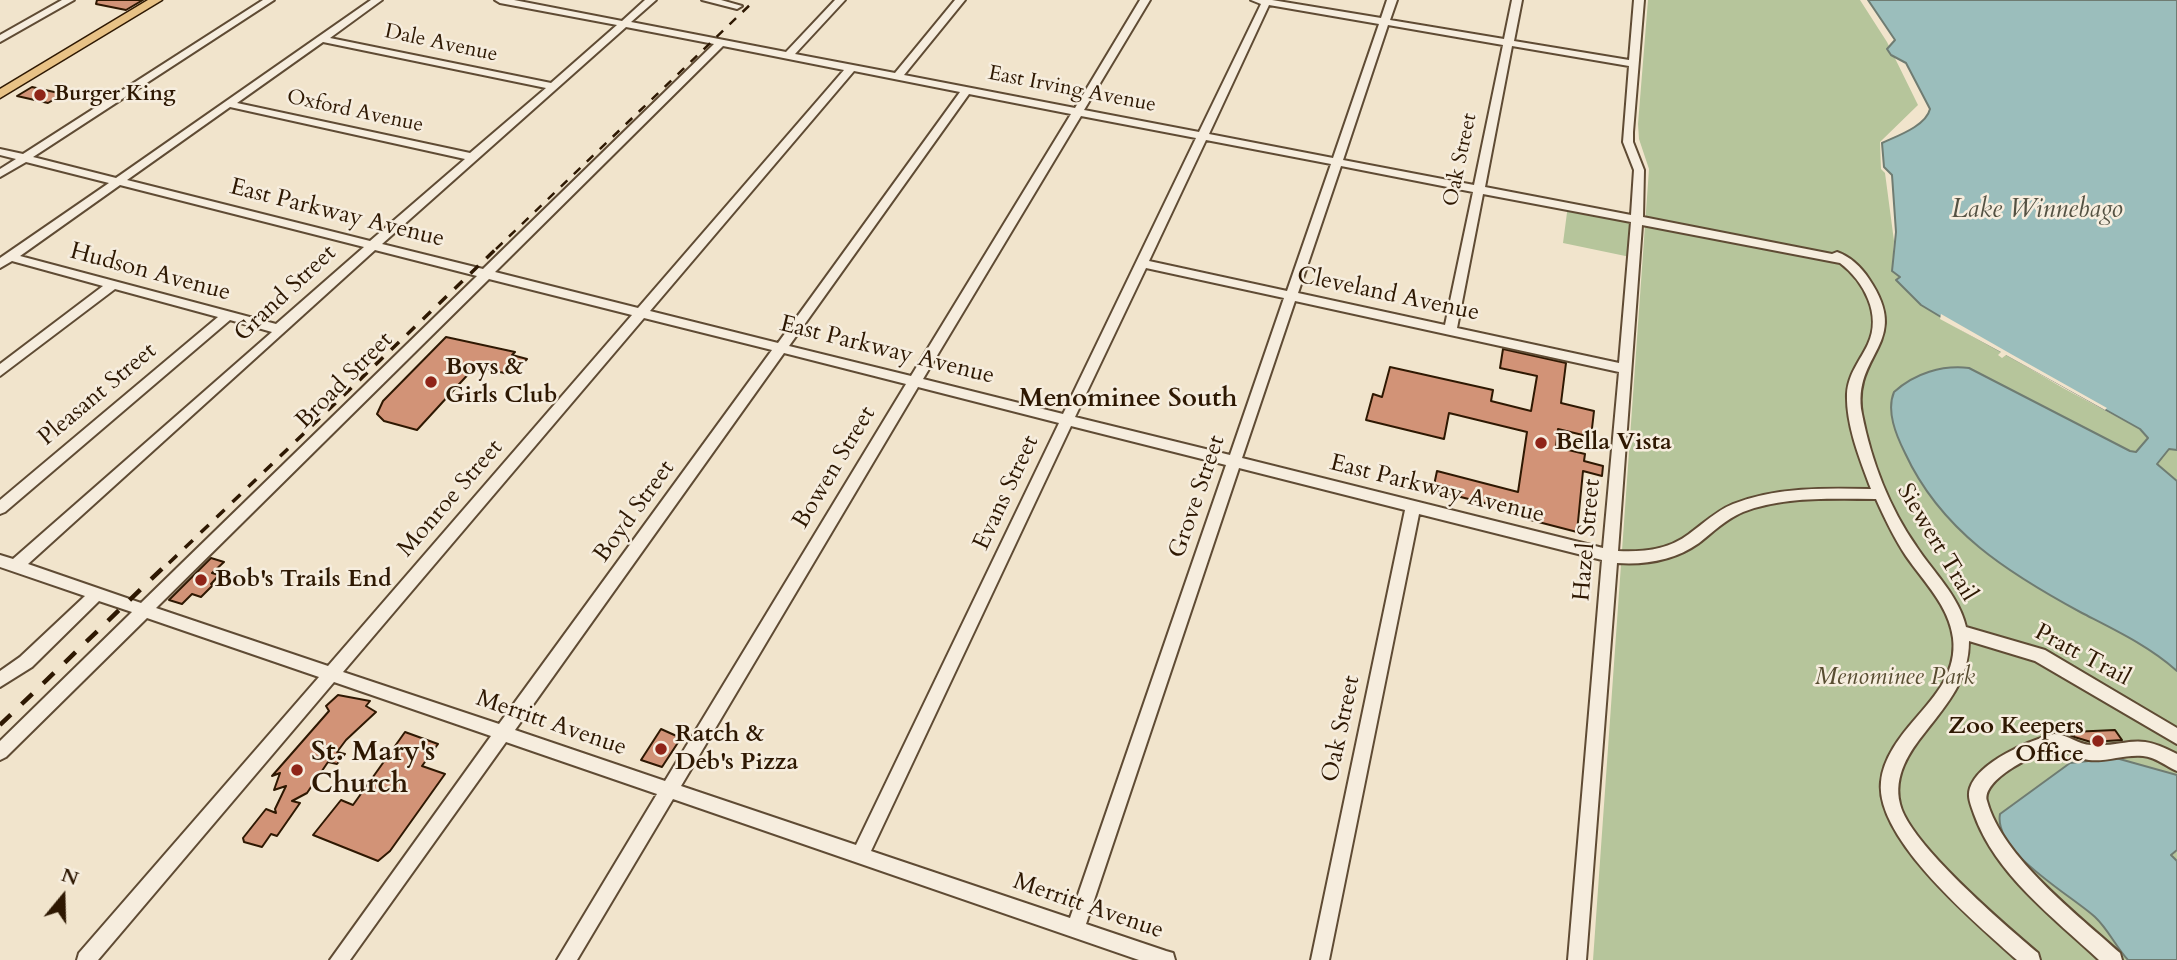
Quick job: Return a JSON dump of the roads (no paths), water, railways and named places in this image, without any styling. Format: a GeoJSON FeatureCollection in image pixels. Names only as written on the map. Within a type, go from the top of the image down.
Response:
{"type":"FeatureCollection","features":[{"type":"Feature","properties":{"kind":"main road"},"geometry":{"type":"LineString","coordinates":[[0,94],[156,0]]}},
{"type":"Feature","properties":{"kind":"street"},"geometry":{"type":"LineString","coordinates":[[0,39],[69,0]]}},
{"type":"Feature","properties":{"kind":"street"},"geometry":{"type":"LineString","coordinates":[[0,174],[269,0]]}},
{"type":"Feature","properties":{"kind":"street"},"geometry":{"type":"LineString","coordinates":[[5,260],[377,0]]}},
{"type":"Feature","properties":{"kind":"street","name":"East Irving Avenue"},"geometry":{"type":"LineString","coordinates":[[500,0],[1844,260]]}},
{"type":"Feature","properties":{"kind":"street","name":"Grand Street"},"geometry":{"type":"LineString","coordinates":[[8,564],[268,342],[278,329],[651,0]]}},
{"type":"Feature","properties":{"kind":"street"},"geometry":{"type":"LineString","coordinates":[[707,0],[737,6]]}},
{"type":"Feature","properties":{"kind":"street"},"geometry":{"type":"LineString","coordinates":[[789,55],[841,0]]}},
{"type":"Feature","properties":{"kind":"street"},"geometry":{"type":"LineString","coordinates":[[898,76],[960,0]]}},
{"type":"Feature","properties":{"kind":"street","name":"Bowen Street"},"geometry":{"type":"LineString","coordinates":[[566,960],[1144,0]]}},
{"type":"Feature","properties":{"kind":"street","name":"Grove Street"},"geometry":{"type":"LineString","coordinates":[[1075,929],[1392,0]]}},
{"type":"Feature","properties":{"kind":"street","name":"Oak Street"},"geometry":{"type":"LineString","coordinates":[[1450,330],[1517,0]]}},
{"type":"Feature","properties":{"kind":"street","name":"Hazel Street"},"geometry":{"type":"LineString","coordinates":[[1577,960],[1637,218],[1639,170],[1628,132],[1639,0]]}},
{"type":"Feature","properties":{"kind":"street"},"geometry":{"type":"LineString","coordinates":[[1263,1],[1634,64]]}},
{"type":"Feature","properties":{"kind":"street","name":"Evans Street"},"geometry":{"type":"LineString","coordinates":[[861,853],[1203,135],[1263,1]]}},
{"type":"Feature","properties":{"kind":"street","name":"Dale Avenue"},"geometry":{"type":"LineString","coordinates":[[322,39],[553,86]]}},
{"type":"Feature","properties":{"kind":"street","name":"Broad Street"},"geometry":{"type":"LineString","coordinates":[[0,752],[722,42]]}},
{"type":"Feature","properties":{"kind":"street","name":"Monroe Street"},"geometry":{"type":"LineString","coordinates":[[86,960],[852,67]]}},
{"type":"Feature","properties":{"kind":"street","name":"Boyd Street"},"geometry":{"type":"LineString","coordinates":[[339,960],[967,90]]}},
{"type":"Feature","properties":{"kind":"street","name":"Oxford Avenue"},"geometry":{"type":"LineString","coordinates":[[229,104],[472,157]]}},
{"type":"Feature","properties":{"kind":"street","name":"East Parkway Avenue"},"geometry":{"type":"LineString","coordinates":[[0,152],[1610,556],[1633,558],[1665,554],[1694,539],[1725,514],[1767,499],[1879,494]]}},
{"type":"Feature","properties":{"kind":"street","name":"Hudson Avenue"},"geometry":{"type":"LineString","coordinates":[[5,260],[278,329]]}},
{"type":"Feature","properties":{"kind":"street","name":"Siewert Trail"},"geometry":{"type":"LineString","coordinates":[[1844,260],[1867,286],[1879,328],[1874,346],[1857,376],[1854,394],[1860,435],[1879,494],[1903,540],[1946,595],[1962,649],[1958,673],[1892,766],[1889,793],[1898,822],[1911,842],[2031,960]]}},
{"type":"Feature","properties":{"kind":"street","name":"Cleveland Avenue"},"geometry":{"type":"LineString","coordinates":[[1142,263],[1625,369]]}},
{"type":"Feature","properties":{"kind":"street"},"geometry":{"type":"LineString","coordinates":[[0,371],[112,285]]}},
{"type":"Feature","properties":{"kind":"street","name":"Pleasant Street"},"geometry":{"type":"LineString","coordinates":[[0,508],[226,317]]}},
{"type":"Feature","properties":{"kind":"street","name":"Oak Street"},"geometry":{"type":"LineString","coordinates":[[1320,960],[1413,507]]}},
{"type":"Feature","properties":{"kind":"street","name":"Merritt Avenue"},"geometry":{"type":"LineString","coordinates":[[8,564],[503,734],[861,853],[1143,956],[1166,960]]}},
{"type":"Feature","properties":{"kind":"street"},"geometry":{"type":"LineString","coordinates":[[0,680],[26,662],[96,595]]}},
{"type":"Feature","properties":{"kind":"street","name":"Pratt Trail"},"geometry":{"type":"LineString","coordinates":[[1959,632],[2019,647],[2050,660],[2177,737]]}},
{"type":"Feature","properties":{"kind":"street"},"geometry":{"type":"LineString","coordinates":[[2113,960],[2020,871],[1991,830],[1976,797],[1977,787],[1980,780],[1998,769],[2039,746],[2057,741],[2085,752],[2143,748],[2177,763]]}},
{"type":"Feature","properties":{"kind":"water","name":"Lake Winnebago"},"geometry":{"type":"Polygon","coordinates":[[[1868,0],[2177,0],[2177,450],[2169,449],[2157,464],[2177,481],[2177,671],[2143,646],[2028,582],[1979,547],[1937,505],[1920,481],[1895,431],[1891,407],[1894,392],[1920,375],[1959,367],[1969,368],[2130,451],[2136,452],[2148,438],[2140,429],[1921,305],[1896,280],[1900,277],[1892,271],[1896,232],[1892,175],[1884,167],[1882,143],[1917,125],[1930,109],[1906,63],[1891,55],[1887,49],[1895,40],[1868,0]]]}},
{"type":"Feature","properties":{"kind":"water"},"geometry":{"type":"Polygon","coordinates":[[[2116,758],[2177,775],[2177,850],[2171,855],[2177,861],[2177,960],[2128,960],[2100,922],[2036,872],[2009,843],[2001,828],[2000,814],[2070,763],[2116,758]]]}},
{"type":"Feature","properties":{"kind":"railway"},"geometry":{"type":"LineString","coordinates":[[496,249],[755,0]]}},
{"type":"Feature","properties":{"kind":"railway"},"geometry":{"type":"LineString","coordinates":[[169,563],[498,247]]}},
{"type":"Feature","properties":{"kind":"railway"},"geometry":{"type":"LineString","coordinates":[[0,725],[170,561]]}},
{"type":"Feature","properties":{"kind":"place","name":"Burger King"},"geometry":{"type":"Point","coordinates":[40,95]}},
{"type":"Feature","properties":{"kind":"place","name":"Boys & Girls Club"},"geometry":{"type":"Point","coordinates":[431,382]}},
{"type":"Feature","properties":{"kind":"place","name":"Bella Vista"},"geometry":{"type":"Point","coordinates":[1541,443]}},
{"type":"Feature","properties":{"kind":"place","name":"Bob's Trails End"},"geometry":{"type":"Point","coordinates":[201,580]}},
{"type":"Feature","properties":{"kind":"place","name":"Zoo Keepers Office"},"geometry":{"type":"Point","coordinates":[2098,741]}},
{"type":"Feature","properties":{"kind":"place","name":"Ratch & Deb's Pizza"},"geometry":{"type":"Point","coordinates":[661,749]}},
{"type":"Feature","properties":{"kind":"place","name":"St. Mary's Church"},"geometry":{"type":"Point","coordinates":[297,770]}},
{"type":"Feature","properties":{"kind":"district","name":"Menominee South"},"geometry":{"type":"Point","coordinates":[1128,400]}},
{"type":"Feature","properties":{"kind":"park label","name":"Menominee Park"},"geometry":{"type":"Point","coordinates":[1895,678]}}]}
